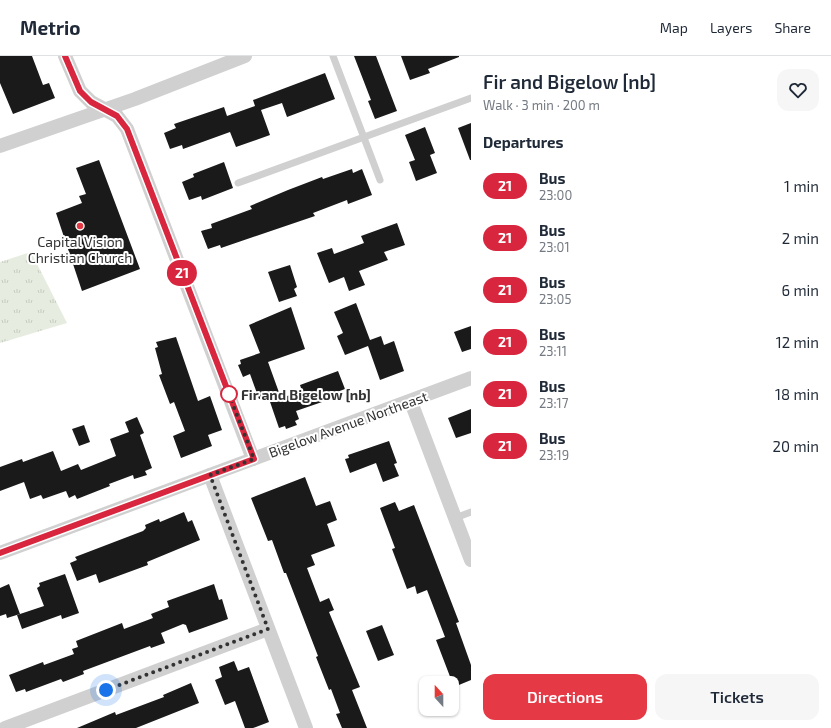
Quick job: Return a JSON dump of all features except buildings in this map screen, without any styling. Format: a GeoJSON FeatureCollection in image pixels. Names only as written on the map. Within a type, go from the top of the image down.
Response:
{"type":"FeatureCollection","features":[{"type":"Feature","properties":{"kind":"street"},"geometry":{"type":"LineString","coordinates":[[65,56],[80,91],[91,102],[117,116],[127,129],[254,459]]}},
{"type":"Feature","properties":{"kind":"street"},"geometry":{"type":"LineString","coordinates":[[0,146],[135,99],[246,56]]}},
{"type":"Feature","properties":{"kind":"street","name":"Bigelow Avenue Northeast"},"geometry":{"type":"LineString","coordinates":[[0,553],[411,402],[471,378]]}},
{"type":"Feature","properties":{"kind":"street"},"geometry":{"type":"LineString","coordinates":[[411,402],[471,560]]}},
{"type":"Feature","properties":{"kind":"street"},"geometry":{"type":"LineString","coordinates":[[210,475],[306,728]]}},
{"type":"Feature","properties":{"kind":"street"},"geometry":{"type":"LineString","coordinates":[[5,728],[268,629]]}},
{"type":"Feature","properties":{"kind":"lane"},"geometry":{"type":"LineString","coordinates":[[333,56],[380,180]]}},
{"type":"Feature","properties":{"kind":"lane"},"geometry":{"type":"LineString","coordinates":[[238,183],[471,98]]}},
{"type":"Feature","properties":{"kind":"lane"},"geometry":{"type":"LineString","coordinates":[[455,518],[471,512]]}},
{"type":"Feature","properties":{"kind":"green space"},"geometry":{"type":"Polygon","coordinates":[[[31,252],[67,323],[0,343],[0,262],[31,252]]]}},
{"type":"Feature","properties":{"kind":"bus line","name":"21"},"geometry":{"type":"LineString","coordinates":[[0,553],[254,459],[127,129],[117,116],[91,102],[80,91],[65,56]]}},
{"type":"Feature","properties":{"kind":"place","name":"Capital Vision Christian Church"},"geometry":{"type":"Point","coordinates":[80,226]}},
{"type":"Feature","properties":{"kind":"place","name":"Fir and Bigelow [nb]"},"geometry":{"type":"Point","coordinates":[229,394]}},
{"type":"Feature","properties":{"kind":"route"},"geometry":{"type":"LineString","coordinates":[[106,690],[268,629],[210,475],[254,459],[228,392],[229,394]]}}]}
